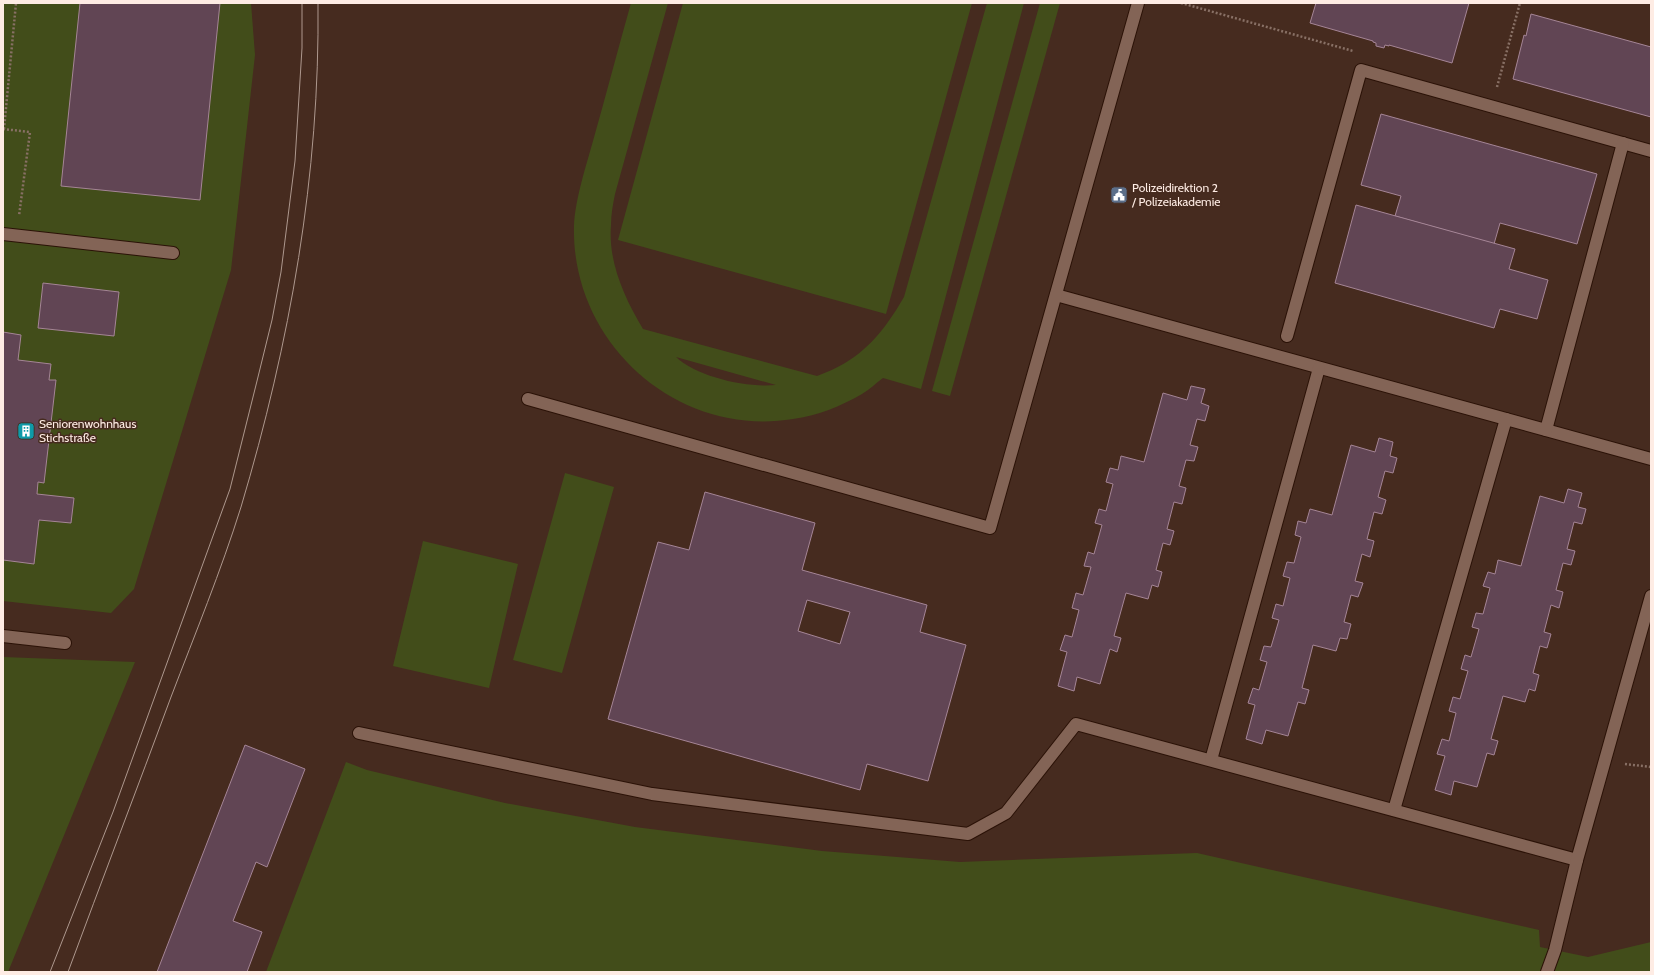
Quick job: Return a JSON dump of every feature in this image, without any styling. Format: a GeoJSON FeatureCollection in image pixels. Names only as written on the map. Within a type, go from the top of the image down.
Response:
{"type":"FeatureCollection","features":[{"type":"Feature","properties":{"kind":"street"},"geometry":{"type":"LineString","coordinates":[[528,399],[990,528],[1138,3]]}},
{"type":"Feature","properties":{"kind":"street"},"geometry":{"type":"LineString","coordinates":[[1287,336],[1361,70],[1651,151]]}},
{"type":"Feature","properties":{"kind":"street"},"geometry":{"type":"LineString","coordinates":[[1546,430],[1623,143]]}},
{"type":"Feature","properties":{"kind":"street"},"geometry":{"type":"LineString","coordinates":[[3,234],[173,253]]}},
{"type":"Feature","properties":{"kind":"street"},"geometry":{"type":"LineString","coordinates":[[1056,295],[1651,459]]}},
{"type":"Feature","properties":{"kind":"street"},"geometry":{"type":"LineString","coordinates":[[1211,760],[1319,368]]}},
{"type":"Feature","properties":{"kind":"street"},"geometry":{"type":"LineString","coordinates":[[1394,810],[1506,419]]}},
{"type":"Feature","properties":{"kind":"street"},"geometry":{"type":"LineString","coordinates":[[1547,972],[1555,950],[1577,860],[1651,596]]}},
{"type":"Feature","properties":{"kind":"street"},"geometry":{"type":"LineString","coordinates":[[3,636],[65,643]]}},
{"type":"Feature","properties":{"kind":"street"},"geometry":{"type":"LineString","coordinates":[[359,733],[652,794],[968,834],[1006,813],[1076,724],[1577,860]]}},
{"type":"Feature","properties":{"kind":"path"},"geometry":{"type":"LineString","coordinates":[[16,3],[4,129],[30,132],[17,236]]}},
{"type":"Feature","properties":{"kind":"path"},"geometry":{"type":"LineString","coordinates":[[1181,3],[1352,51],[1361,70]]}},
{"type":"Feature","properties":{"kind":"path"},"geometry":{"type":"LineString","coordinates":[[1491,106],[1520,3]]}},
{"type":"Feature","properties":{"kind":"path"},"geometry":{"type":"LineString","coordinates":[[1605,762],[1651,767]]}},
{"type":"Feature","properties":{"kind":"green space"},"geometry":{"type":"Polygon","coordinates":[[[3,3],[251,3],[255,55],[231,270],[134,589],[111,613],[3,601],[3,3]]]}},
{"type":"Feature","properties":{"kind":"green space"},"geometry":{"type":"Polygon","coordinates":[[[631,3],[668,3],[615,194],[611,221],[612,252],[615,266],[624,292],[636,317],[643,329],[817,376],[842,365],[872,342],[886,325],[904,297],[987,3],[1024,3],[921,389],[883,378],[867,391],[846,403],[820,413],[802,418],[750,421],[709,413],[672,397],[639,374],[611,343],[591,308],[578,269],[574,226],[576,205],[581,183],[631,3]],[[676,357],[696,370],[723,380],[751,385],[776,385],[676,357]]]}},
{"type":"Feature","properties":{"kind":"green space"},"geometry":{"type":"Polygon","coordinates":[[[683,3],[972,3],[886,314],[618,240],[683,3]]]}},
{"type":"Feature","properties":{"kind":"green space"},"geometry":{"type":"Polygon","coordinates":[[[1040,3],[1060,3],[950,396],[932,391],[1040,3]]]}},
{"type":"Feature","properties":{"kind":"green space"},"geometry":{"type":"Polygon","coordinates":[[[565,473],[614,487],[562,673],[513,660],[565,473]]]}},
{"type":"Feature","properties":{"kind":"green space"},"geometry":{"type":"Polygon","coordinates":[[[423,541],[518,564],[489,688],[393,666],[423,541]]]}},
{"type":"Feature","properties":{"kind":"green space"},"geometry":{"type":"Polygon","coordinates":[[[3,657],[135,662],[8,972],[3,972],[3,657]]]}},
{"type":"Feature","properties":{"kind":"green space"},"geometry":{"type":"Polygon","coordinates":[[[346,762],[367,770],[505,803],[635,827],[822,851],[960,862],[1197,853],[1539,930],[1540,947],[1588,957],[1651,942],[1651,972],[266,972],[346,762]]]}},
{"type":"Feature","properties":{"kind":"building"},"geometry":{"type":"Polygon","coordinates":[[[80,3],[220,3],[200,200],[61,186],[80,3]]]}},
{"type":"Feature","properties":{"kind":"building"},"geometry":{"type":"Polygon","coordinates":[[[1316,3],[1469,3],[1452,63],[1389,45],[1385,45],[1384,48],[1376,46],[1376,43],[1373,41],[1310,23],[1316,3]]]}},
{"type":"Feature","properties":{"kind":"building"},"geometry":{"type":"Polygon","coordinates":[[[1531,14],[1651,47],[1651,117],[1513,79],[1531,14]]]}},
{"type":"Feature","properties":{"kind":"building"},"geometry":{"type":"Polygon","coordinates":[[[1381,114],[1597,174],[1577,244],[1500,223],[1494,244],[1395,216],[1401,196],[1361,185],[1381,114]]]}},
{"type":"Feature","properties":{"kind":"building"},"geometry":{"type":"Polygon","coordinates":[[[1356,205],[1515,249],[1509,269],[1548,280],[1537,319],[1500,309],[1494,328],[1335,283],[1356,205]]]}},
{"type":"Feature","properties":{"kind":"building"},"geometry":{"type":"Polygon","coordinates":[[[43,283],[119,292],[114,336],[38,328],[43,283]]]}},
{"type":"Feature","properties":{"kind":"building","name":"Seniorenwohnhaus Stichstraße"},"geometry":{"type":"Polygon","coordinates":[[[3,332],[21,335],[18,360],[51,364],[49,380],[56,380],[44,483],[38,482],[37,494],[74,498],[71,523],[39,520],[34,564],[3,560],[3,332]]]}},
{"type":"Feature","properties":{"kind":"building"},"geometry":{"type":"Polygon","coordinates":[[[1191,386],[1205,389],[1201,403],[1209,406],[1205,421],[1197,419],[1190,445],[1198,447],[1194,461],[1186,460],[1179,486],[1186,488],[1182,504],[1174,502],[1167,529],[1174,531],[1170,545],[1163,543],[1156,570],[1162,572],[1158,587],[1152,585],[1148,599],[1126,593],[1114,636],[1121,638],[1117,652],[1110,649],[1100,684],[1077,677],[1074,691],[1058,686],[1067,652],[1060,650],[1065,635],[1072,637],[1079,610],[1072,608],[1076,593],[1083,595],[1091,567],[1084,566],[1088,552],[1094,554],[1102,525],[1095,523],[1099,509],[1106,511],[1113,484],[1106,482],[1110,468],[1118,470],[1121,456],[1144,462],[1163,393],[1187,400],[1191,386]]]}},
{"type":"Feature","properties":{"kind":"building"},"geometry":{"type":"Polygon","coordinates":[[[1379,438],[1393,442],[1390,456],[1397,458],[1393,473],[1385,471],[1378,497],[1386,500],[1382,514],[1374,512],[1367,539],[1374,541],[1370,557],[1362,554],[1355,581],[1363,583],[1358,597],[1351,595],[1344,622],[1351,624],[1347,639],[1340,638],[1336,651],[1313,645],[1302,688],[1309,690],[1305,704],[1298,702],[1288,736],[1266,730],[1262,744],[1246,739],[1255,705],[1248,703],[1253,688],[1259,690],[1267,662],[1260,660],[1264,646],[1271,647],[1279,620],[1272,618],[1276,604],[1283,606],[1290,578],[1283,576],[1287,562],[1294,563],[1301,537],[1295,535],[1298,521],[1306,523],[1310,509],[1332,515],[1351,445],[1375,452],[1379,438]]]}},
{"type":"Feature","properties":{"kind":"building"},"geometry":{"type":"Polygon","coordinates":[[[1568,489],[1582,493],[1578,507],[1586,509],[1582,524],[1574,522],[1567,549],[1575,551],[1571,565],[1563,563],[1556,590],[1563,592],[1559,608],[1551,605],[1544,632],[1551,634],[1547,648],[1540,646],[1533,673],[1539,675],[1535,691],[1529,689],[1525,702],[1503,696],[1491,739],[1498,741],[1494,755],[1487,753],[1477,787],[1454,781],[1451,795],[1435,790],[1445,756],[1437,754],[1442,739],[1449,741],[1456,713],[1449,711],[1453,697],[1460,699],[1468,671],[1461,669],[1465,655],[1471,657],[1479,629],[1472,627],[1476,613],[1483,614],[1490,588],[1483,586],[1488,572],[1495,574],[1498,560],[1521,566],[1540,496],[1564,503],[1568,489]]]}},
{"type":"Feature","properties":{"kind":"building"},"geometry":{"type":"Polygon","coordinates":[[[705,492],[815,523],[802,570],[927,605],[920,632],[966,645],[928,781],[867,764],[860,790],[608,719],[658,542],[689,550],[705,492]],[[807,600],[798,631],[840,644],[850,612],[807,600]]]}},
{"type":"Feature","properties":{"kind":"building"},"geometry":{"type":"Polygon","coordinates":[[[245,745],[305,769],[267,867],[256,862],[233,921],[262,932],[247,972],[157,972],[245,745]]]}},
{"type":"Feature","properties":{"kind":"tram line"},"geometry":{"type":"LineString","coordinates":[[50,972],[113,812],[230,489],[272,320],[281,272],[295,161],[302,48],[302,3]]}},
{"type":"Feature","properties":{"kind":"tram line"},"geometry":{"type":"LineString","coordinates":[[68,972],[225,555],[241,507],[274,383],[299,258],[307,194],[314,131],[318,3]]}},
{"type":"Feature","properties":{"kind":"place","name":"Polizeidirektion 2 / Polizeiakademie"},"geometry":{"type":"Point","coordinates":[1119,195]}},
{"type":"Feature","properties":{"kind":"place","name":"Seniorenwohnhaus Stichstraße"},"geometry":{"type":"Point","coordinates":[26,431]}}]}
